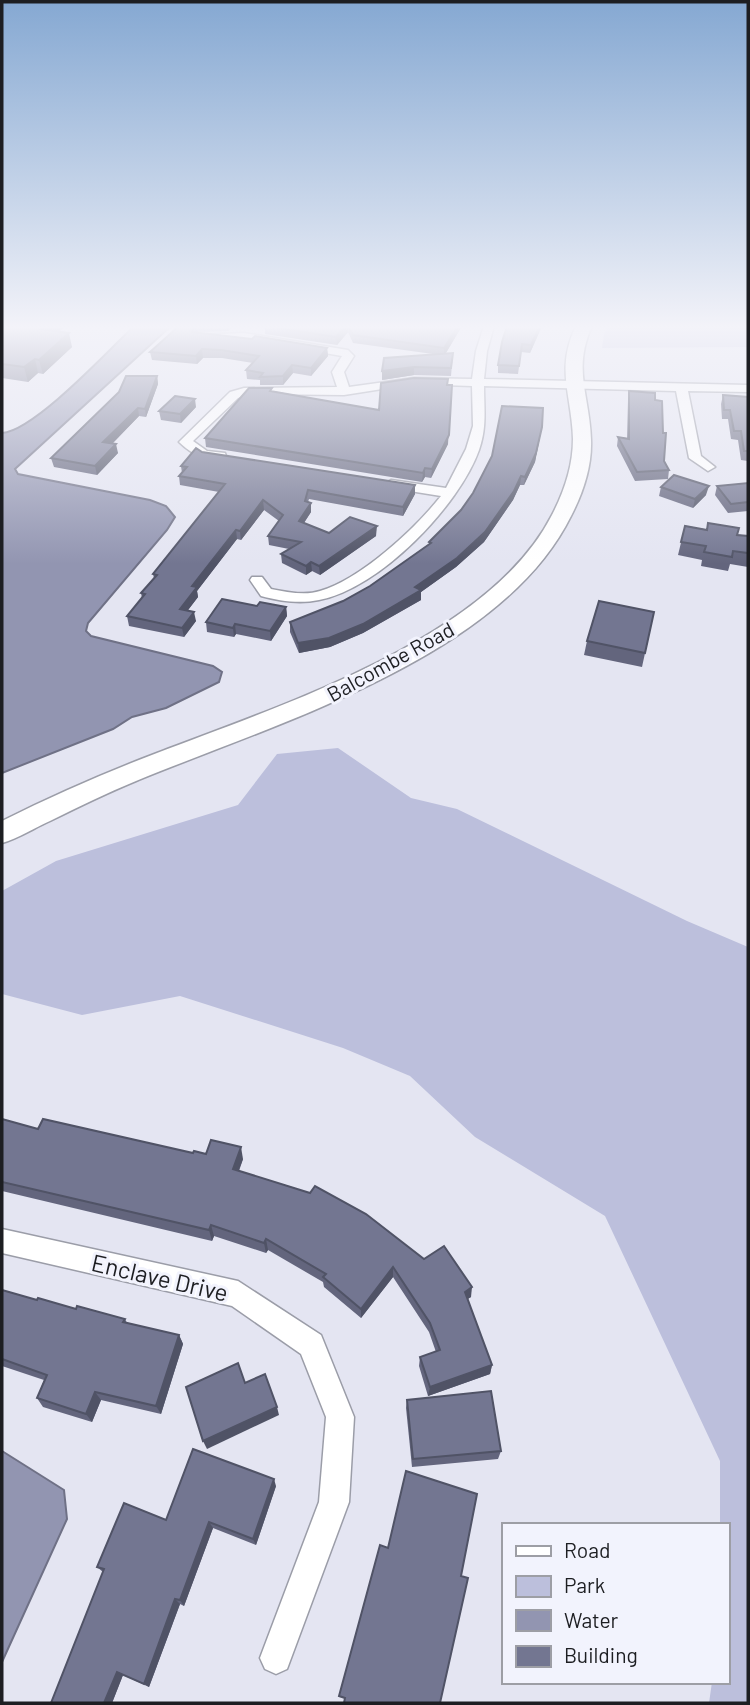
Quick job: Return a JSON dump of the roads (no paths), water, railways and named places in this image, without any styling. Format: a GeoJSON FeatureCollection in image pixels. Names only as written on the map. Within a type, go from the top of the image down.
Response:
{"type":"FeatureCollection","features":[{"type":"Feature","properties":{"kind":"street"},"geometry":{"type":"LineString","coordinates":[[223,406],[185,442],[204,454],[230,457]]}},
{"type":"Feature","properties":{"kind":"street"},"geometry":{"type":"LineString","coordinates":[[257,580],[266,593],[300,598],[322,595],[346,584],[394,552],[429,519],[449,493],[469,458],[479,425],[479,406]]}},
{"type":"Feature","properties":{"kind":"street","name":"Balcombe Road"},"geometry":{"type":"LineString","coordinates":[[2,833],[43,811],[127,775],[333,695],[438,639],[492,599],[548,538],[569,495],[579,470],[582,438],[576,406]]}},
{"type":"Feature","properties":{"kind":"street"},"geometry":{"type":"LineString","coordinates":[[685,406],[695,458],[708,467]]}},
{"type":"Feature","properties":{"kind":"street"},"geometry":{"type":"LineString","coordinates":[[380,482],[449,493]]}},
{"type":"Feature","properties":{"kind":"street","name":"Enclave Drive"},"geometry":{"type":"LineString","coordinates":[[2,1241],[238,1294],[312,1345],[340,1417],[334,1502],[276,1658]]}},
{"type":"Feature","properties":{"kind":"water"},"geometry":{"type":"Polygon","coordinates":[[[50,406],[84,406],[15,469],[18,474],[150,500],[166,506],[175,517],[88,623],[86,631],[91,636],[213,666],[222,672],[219,682],[166,708],[132,717],[113,729],[2,773],[2,433],[16,429],[50,406]]]}},
{"type":"Feature","properties":{"kind":"water"},"geometry":{"type":"Polygon","coordinates":[[[2,1451],[64,1490],[67,1519],[2,1662],[2,1451]]]}}]}
